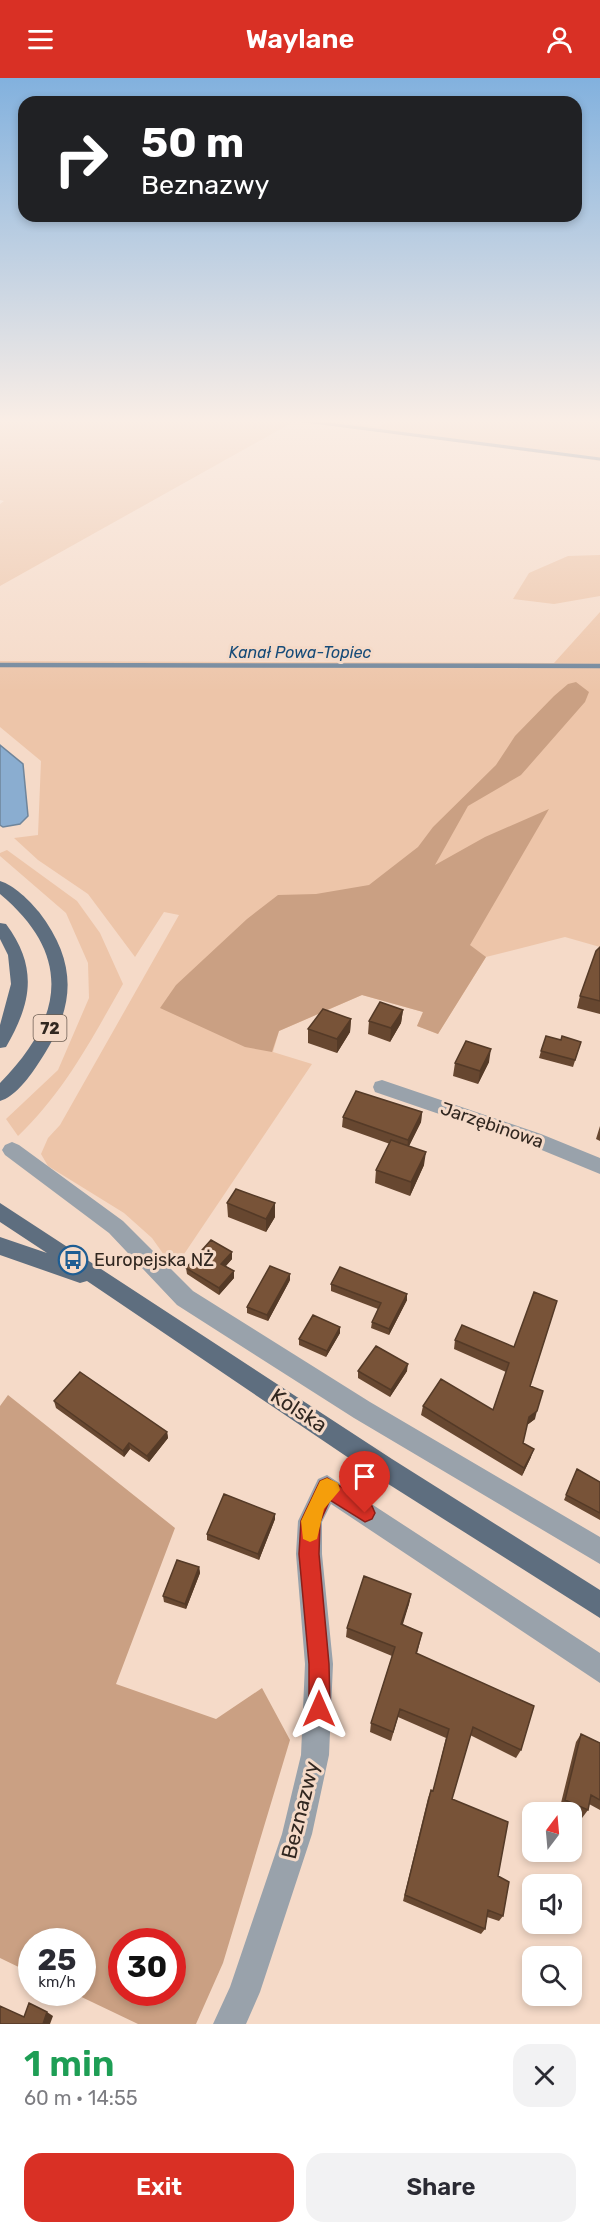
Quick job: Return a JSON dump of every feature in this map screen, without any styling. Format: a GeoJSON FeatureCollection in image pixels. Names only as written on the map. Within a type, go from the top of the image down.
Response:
{"type":"FeatureCollection","features":[{"type":"Feature","properties":{"kind":"main road","name":"72"},"geometry":{"type":"LineString","coordinates":[[0,886],[23,903],[44,926],[55,947],[62,985],[58,1004],[41,1046],[0,1094]]}},
{"type":"Feature","properties":{"kind":"main road","name":"72"},"geometry":{"type":"LineString","coordinates":[[0,928],[18,958],[21,976],[16,1010],[0,1042]]}},
{"type":"Feature","properties":{"kind":"main road","name":"Kolska"},"geometry":{"type":"LineString","coordinates":[[0,1211],[383,1467],[600,1605]]}},
{"type":"Feature","properties":{"kind":"main road"},"geometry":{"type":"LineString","coordinates":[[0,1246],[114,1288]]}},
{"type":"Feature","properties":{"kind":"street","name":"Jarzębinowa"},"geometry":{"type":"LineString","coordinates":[[382,1087],[534,1138],[600,1166]]}},
{"type":"Feature","properties":{"kind":"street"},"geometry":{"type":"LineString","coordinates":[[12,1150],[116,1227],[185,1298],[362,1410],[600,1551]]}},
{"type":"Feature","properties":{"kind":"street","name":"Beznazwy"},"geometry":{"type":"LineString","coordinates":[[229,2024],[244,1992],[297,1834],[313,1764],[319,1709],[319,1664],[309,1554],[310,1521],[327,1487],[600,1669]]}},
{"type":"Feature","properties":{"kind":"shaded area"},"geometry":{"type":"Polygon","coordinates":[[[0,510],[136,510],[0,586],[0,510]]]}},
{"type":"Feature","properties":{"kind":"shaded area"},"geometry":{"type":"Polygon","coordinates":[[[600,555],[600,596],[554,604],[513,599],[529,573],[568,556],[600,555]]]}},
{"type":"Feature","properties":{"kind":"shaded area"},"geometry":{"type":"Polygon","coordinates":[[[600,612],[600,947],[565,937],[486,957],[438,1034],[417,1026],[423,1012],[362,995],[279,1031],[273,1052],[312,1064],[174,1269],[152,1238],[124,1213],[48,1166],[41,1154],[48,1138],[60,1125],[179,915],[164,912],[135,957],[88,894],[38,860],[14,838],[38,835],[41,761],[0,727],[0,661],[554,663],[600,612]]]}},
{"type":"Feature","properties":{"kind":"shaded area"},"geometry":{"type":"Polygon","coordinates":[[[576,682],[589,692],[585,702],[521,775],[468,806],[435,865],[485,837],[549,809],[470,945],[486,957],[438,1034],[417,1026],[423,1012],[362,995],[279,1031],[272,1052],[245,1047],[160,1008],[176,985],[247,919],[278,895],[316,894],[369,885],[418,847],[433,827],[496,765],[515,736],[554,696],[568,684],[576,682]]]}},
{"type":"Feature","properties":{"kind":"shaded area"},"geometry":{"type":"Polygon","coordinates":[[[7,850],[77,901],[100,933],[123,984],[63,1083],[35,1119],[18,1136],[6,1119],[58,1070],[89,998],[88,963],[66,913],[0,856],[0,853],[7,850]]]}},
{"type":"Feature","properties":{"kind":"shaded area"},"geometry":{"type":"Polygon","coordinates":[[[8,1395],[175,1528],[116,1684],[216,1719],[262,1688],[290,1740],[223,1963],[196,2024],[138,2024],[96,2004],[96,1928],[18,1928],[18,1967],[0,1958],[0,1406],[8,1395]]]}},
{"type":"Feature","properties":{"kind":"water"},"geometry":{"type":"Polygon","coordinates":[[[0,745],[23,764],[28,816],[20,824],[3,827],[0,825],[0,745]]]}},
{"type":"Feature","properties":{"kind":"building"},"geometry":{"type":"Polygon","coordinates":[[[600,947],[600,1001],[580,996],[596,951],[600,947]]]}},
{"type":"Feature","properties":{"kind":"building"},"geometry":{"type":"Polygon","coordinates":[[[380,1002],[403,1010],[391,1028],[369,1021],[380,1002]]]}},
{"type":"Feature","properties":{"kind":"building"},"geometry":{"type":"Polygon","coordinates":[[[323,1009],[351,1019],[337,1039],[308,1029],[323,1009]]]}},
{"type":"Feature","properties":{"kind":"building"},"geometry":{"type":"Polygon","coordinates":[[[546,1036],[561,1040],[562,1036],[581,1042],[575,1060],[541,1051],[546,1036]]]}},
{"type":"Feature","properties":{"kind":"building"},"geometry":{"type":"Polygon","coordinates":[[[466,1041],[491,1049],[480,1071],[455,1063],[466,1041]]]}},
{"type":"Feature","properties":{"kind":"building"},"geometry":{"type":"Polygon","coordinates":[[[356,1091],[422,1112],[408,1140],[343,1117],[356,1091]]]}},
{"type":"Feature","properties":{"kind":"building"},"geometry":{"type":"Polygon","coordinates":[[[391,1140],[426,1152],[411,1182],[376,1170],[391,1140]]]}},
{"type":"Feature","properties":{"kind":"building"},"geometry":{"type":"Polygon","coordinates":[[[236,1189],[275,1203],[266,1219],[227,1203],[236,1189]]]}},
{"type":"Feature","properties":{"kind":"building"},"geometry":{"type":"Polygon","coordinates":[[[211,1240],[232,1252],[221,1264],[234,1271],[219,1288],[186,1268],[211,1240]]]}},
{"type":"Feature","properties":{"kind":"building"},"geometry":{"type":"Polygon","coordinates":[[[270,1266],[290,1274],[267,1315],[247,1307],[270,1266]]]}},
{"type":"Feature","properties":{"kind":"building"},"geometry":{"type":"Polygon","coordinates":[[[340,1267],[407,1294],[389,1329],[372,1322],[381,1303],[331,1284],[340,1267]]]}},
{"type":"Feature","properties":{"kind":"building"},"geometry":{"type":"Polygon","coordinates":[[[534,1292],[557,1301],[530,1386],[543,1391],[537,1411],[529,1417],[523,1443],[534,1449],[524,1468],[423,1406],[441,1379],[493,1410],[509,1363],[455,1340],[462,1325],[514,1347],[534,1292]]]}},
{"type":"Feature","properties":{"kind":"building"},"geometry":{"type":"Polygon","coordinates":[[[313,1315],[340,1327],[327,1351],[299,1339],[313,1315]]]}},
{"type":"Feature","properties":{"kind":"building"},"geometry":{"type":"Polygon","coordinates":[[[376,1346],[408,1364],[391,1390],[358,1371],[376,1346]]]}},
{"type":"Feature","properties":{"kind":"building"},"geometry":{"type":"Polygon","coordinates":[[[80,1372],[167,1432],[147,1456],[129,1443],[123,1451],[54,1401],[80,1372]]]}},
{"type":"Feature","properties":{"kind":"building"},"geometry":{"type":"Polygon","coordinates":[[[577,1469],[600,1482],[600,1513],[566,1495],[577,1469]]]}},
{"type":"Feature","properties":{"kind":"building"},"geometry":{"type":"Polygon","coordinates":[[[224,1494],[275,1514],[258,1554],[207,1534],[224,1494]]]}},
{"type":"Feature","properties":{"kind":"building"},"geometry":{"type":"Polygon","coordinates":[[[177,1560],[199,1567],[185,1604],[163,1596],[177,1560]]]}},
{"type":"Feature","properties":{"kind":"building"},"geometry":{"type":"Polygon","coordinates":[[[364,1576],[411,1594],[401,1624],[422,1633],[416,1653],[534,1706],[521,1750],[473,1727],[452,1799],[508,1822],[498,1876],[509,1882],[503,1916],[488,1910],[485,1929],[405,1895],[449,1729],[400,1709],[393,1732],[371,1723],[395,1647],[347,1628],[364,1576]]]}},
{"type":"Feature","properties":{"kind":"building"},"geometry":{"type":"Polygon","coordinates":[[[581,1734],[600,1743],[600,1800],[591,1795],[588,1810],[582,1807],[582,1802],[565,1800],[581,1734]]]}},
{"type":"Feature","properties":{"kind":"building"},"geometry":{"type":"Polygon","coordinates":[[[0,2006],[24,2017],[28,2006],[35,2006],[47,2012],[43,2024],[0,2024],[0,2006]]]}},
{"type":"Feature","properties":{"kind":"waterway","name":"Kanał Powa-Topiec"},"geometry":{"type":"LineString","coordinates":[[0,665],[600,666]]}},
{"type":"Feature","properties":{"kind":"slow traffic"},"geometry":{"type":"LineString","coordinates":[[310,1533],[310,1521],[317,1504],[327,1487],[331,1490]]}},
{"type":"Feature","properties":{"kind":"place","name":"Europejska NŻ"},"geometry":{"type":"Point","coordinates":[73,1260]}},
{"type":"Feature","properties":{"kind":"route"},"geometry":{"type":"LineString","coordinates":[[319,1709],[319,1664],[309,1554],[310,1521],[327,1487],[365,1513]]}}]}
